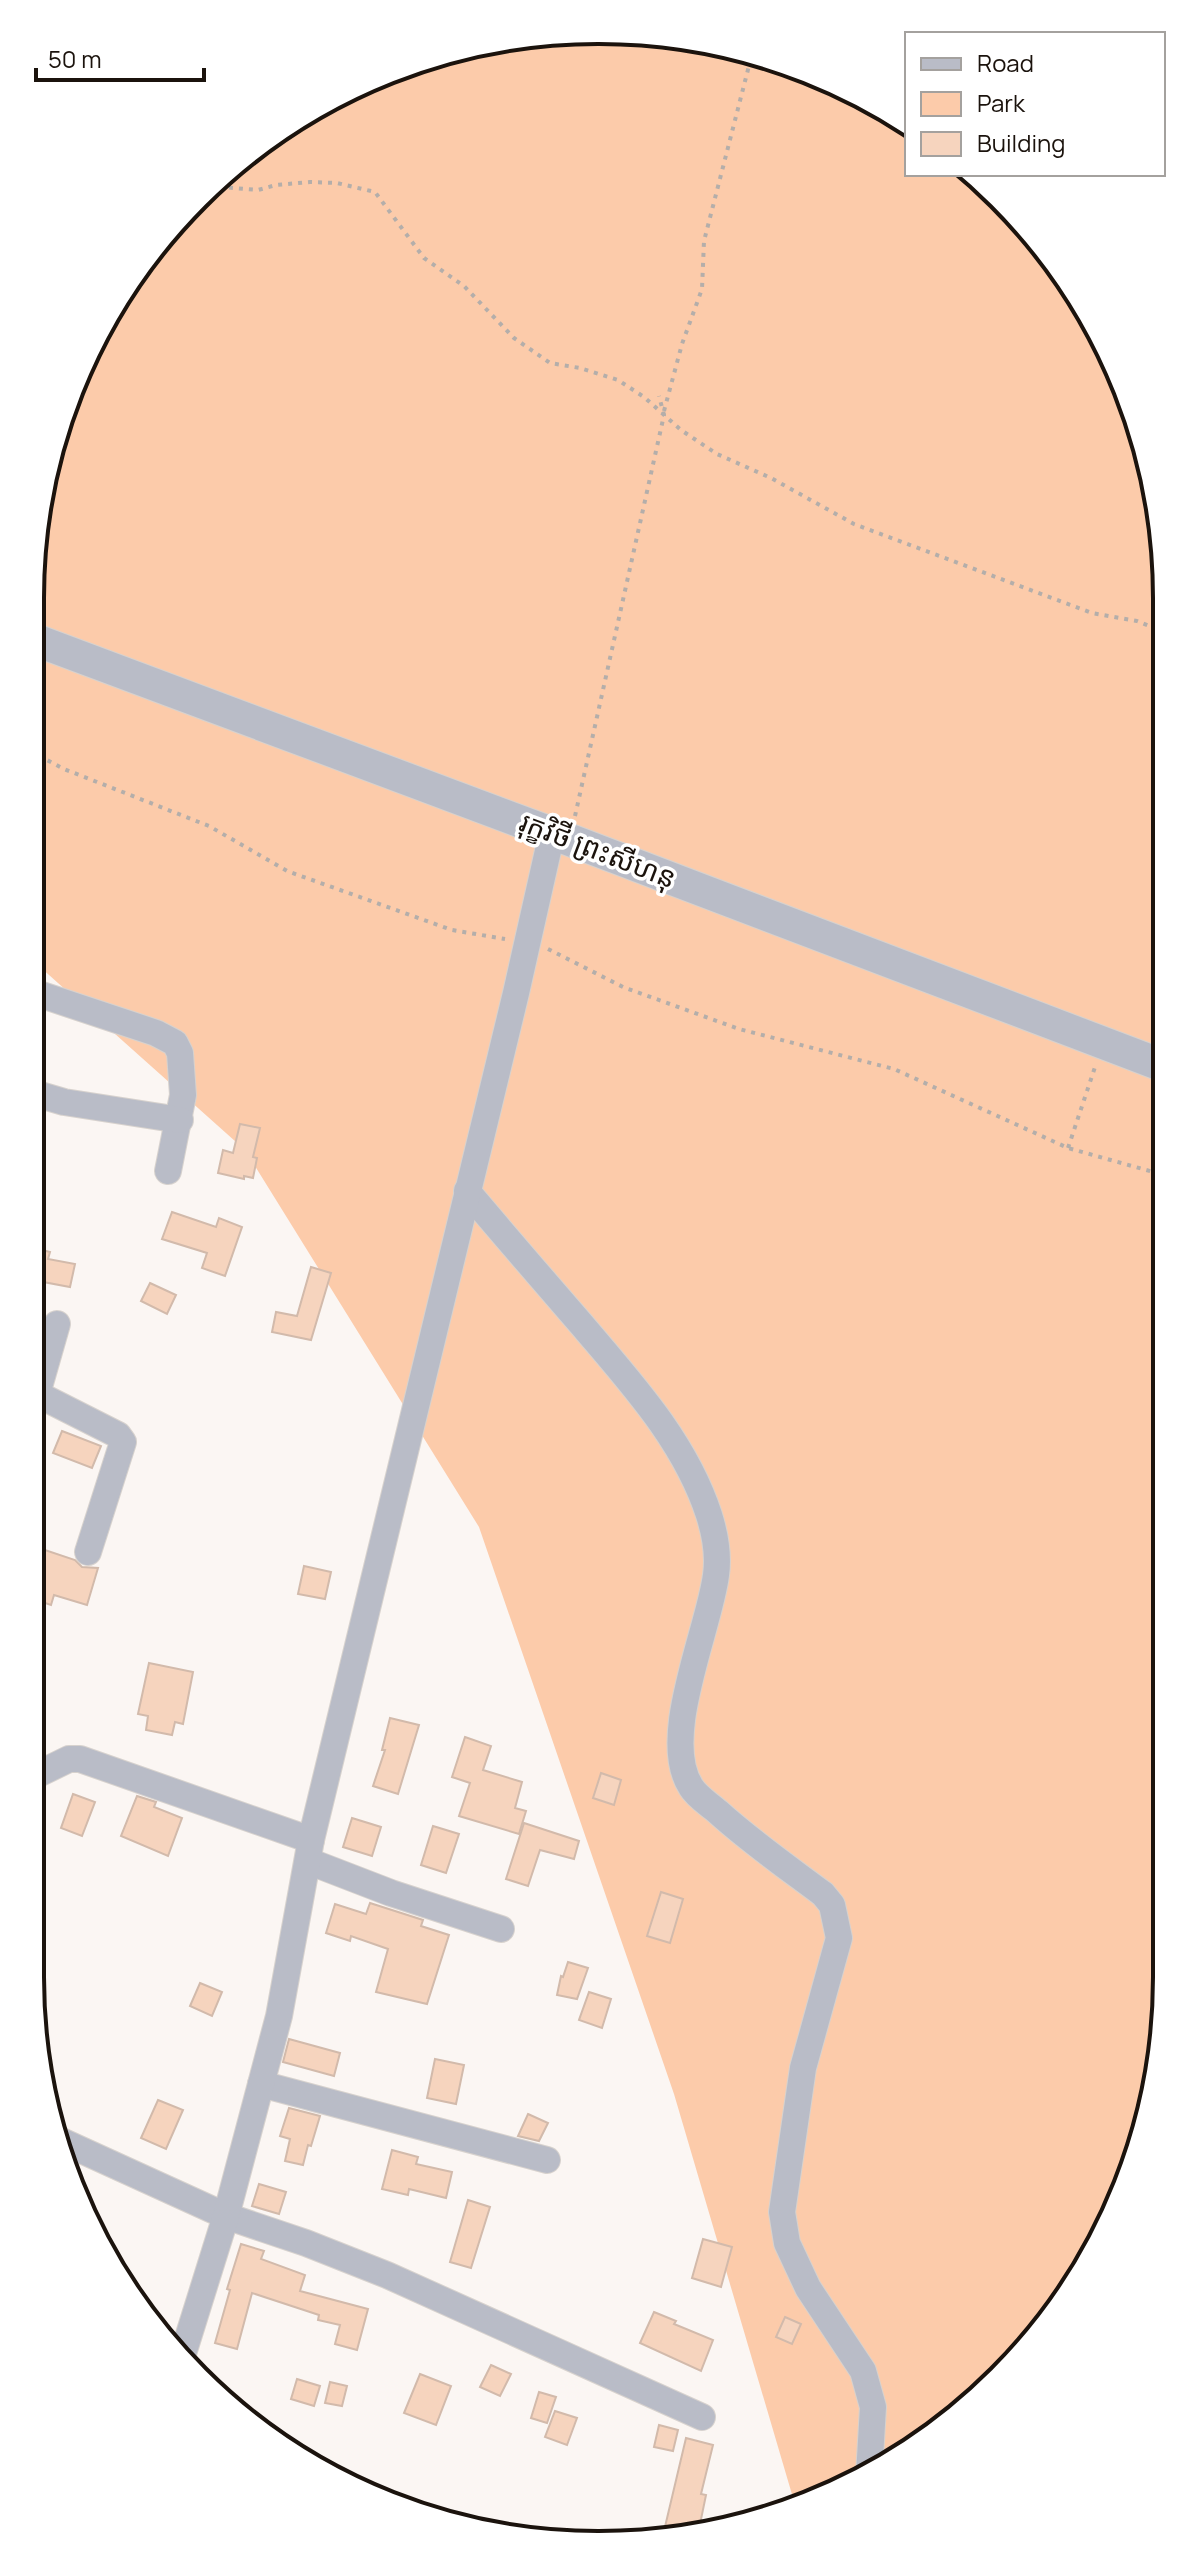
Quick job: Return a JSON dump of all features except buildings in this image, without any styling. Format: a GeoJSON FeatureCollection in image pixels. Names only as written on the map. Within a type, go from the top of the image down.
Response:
{"type":"FeatureCollection","features":[{"type":"Feature","properties":{"kind":"street","name":"រុក្ខវិថី ព្រះសីហនុ"},"geometry":{"type":"LineString","coordinates":[[44,643],[1153,1062]]}},
{"type":"Feature","properties":{"kind":"street"},"geometry":{"type":"LineString","coordinates":[[185,2346],[226,2216],[279,2016],[310,1850],[467,1191],[528,940],[561,836]]}},
{"type":"Feature","properties":{"kind":"street"},"geometry":{"type":"LineString","coordinates":[[44,996],[156,1033],[175,1043],[180,1053],[183,1095],[168,1171]]}},
{"type":"Feature","properties":{"kind":"street"},"geometry":{"type":"LineString","coordinates":[[44,1096],[180,1120]]}},
{"type":"Feature","properties":{"kind":"street"},"geometry":{"type":"LineString","coordinates":[[467,1191],[646,1402],[678,1447],[696,1482],[713,1530],[717,1573],[684,1707],[680,1745],[685,1775],[692,1789],[743,1835],[823,1894],[832,1905],[837,1921],[839,1938],[803,2068],[782,2212],[787,2243],[808,2288],[863,2371],[873,2407],[870,2460]]}},
{"type":"Feature","properties":{"kind":"street"},"geometry":{"type":"LineString","coordinates":[[44,1361],[57,1324]]}},
{"type":"Feature","properties":{"kind":"street"},"geometry":{"type":"LineString","coordinates":[[44,1398],[118,1435],[123,1442],[88,1552]]}},
{"type":"Feature","properties":{"kind":"street"},"geometry":{"type":"LineString","coordinates":[[44,1773],[69,1759],[80,1759],[238,1816],[310,1850],[380,1890],[501,1929]]}},
{"type":"Feature","properties":{"kind":"street"},"geometry":{"type":"LineString","coordinates":[[261,2084],[547,2160]]}},
{"type":"Feature","properties":{"kind":"street"},"geometry":{"type":"LineString","coordinates":[[70,2145],[226,2216],[387,2275],[702,2417]]}},
{"type":"Feature","properties":{"kind":"path"},"geometry":{"type":"LineString","coordinates":[[561,836],[682,344],[702,289],[704,241],[749,65]]}},
{"type":"Feature","properties":{"kind":"path"},"geometry":{"type":"LineString","coordinates":[[225,189],[258,190],[310,182],[337,183],[375,192],[424,258],[464,286],[514,338],[550,363],[580,368],[618,380],[717,454],[771,478],[854,524],[1092,613],[1137,621],[1153,627]]}},
{"type":"Feature","properties":{"kind":"path"},"geometry":{"type":"LineString","coordinates":[[659,396],[664,415]]}},
{"type":"Feature","properties":{"kind":"path"},"geometry":{"type":"LineString","coordinates":[[44,758],[209,826],[287,871],[452,930],[493,938],[528,940],[623,987],[739,1029],[894,1069],[1068,1148],[1153,1172]]}},
{"type":"Feature","properties":{"kind":"path"},"geometry":{"type":"LineString","coordinates":[[1068,1148],[1103,1043]]}},
{"type":"Feature","properties":{"kind":"green space"},"geometry":{"type":"Polygon","coordinates":[[[598,44],[635,45],[707,55],[777,73],[811,86],[905,136],[905,176],[957,176],[991,206],[1060,290],[1096,353],[1124,420],[1148,526],[1153,598],[1152,2013],[1142,2085],[1124,2155],[1096,2222],[1060,2285],[991,2369],[936,2416],[876,2457],[811,2489],[792,2496],[674,2094],[479,1527],[245,1150],[44,971],[44,598],[49,526],[73,420],[101,353],[137,290],[206,206],[290,137],[386,86],[420,73],[490,55],[562,45],[598,44]]]}}]}
